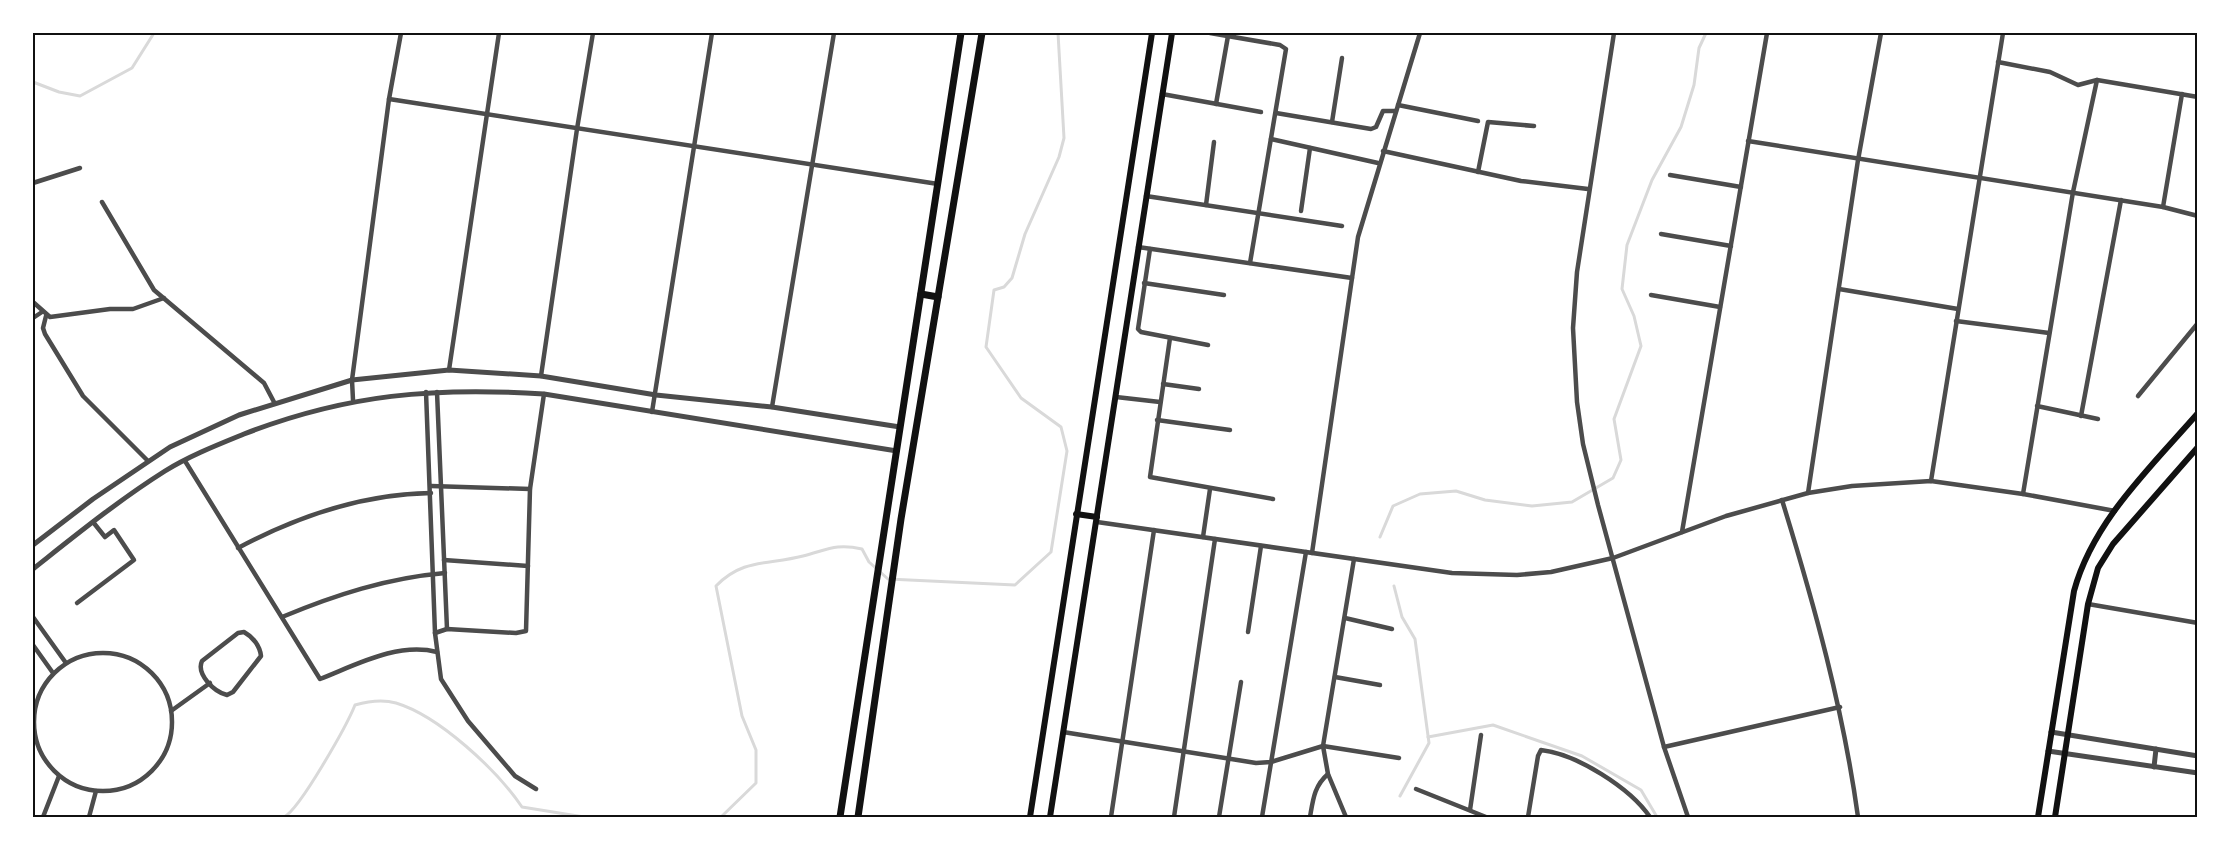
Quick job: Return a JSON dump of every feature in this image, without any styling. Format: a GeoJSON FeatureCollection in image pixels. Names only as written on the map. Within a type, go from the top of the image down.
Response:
{"type":"FeatureCollection","features":[{"type":"Feature","properties":{"kind":"main road"},"geometry":{"type":"LineString","coordinates":[[840,817],[879,552],[897,451],[961,33]]}},
{"type":"Feature","properties":{"kind":"main road"},"geometry":{"type":"LineString","coordinates":[[858,817],[901,519],[982,33]]}},
{"type":"Feature","properties":{"kind":"main road"},"geometry":{"type":"LineString","coordinates":[[1030,817],[1152,33]]}},
{"type":"Feature","properties":{"kind":"main road"},"geometry":{"type":"LineString","coordinates":[[1050,817],[1172,33]]}},
{"type":"Feature","properties":{"kind":"main road"},"geometry":{"type":"LineString","coordinates":[[921,294],[938,297]]}},
{"type":"Feature","properties":{"kind":"main road"},"geometry":{"type":"LineString","coordinates":[[2037,817],[2074,591],[2082,562],[2115,511],[2198,413]]}},
{"type":"Feature","properties":{"kind":"main road"},"geometry":{"type":"LineString","coordinates":[[2055,817],[2066,734],[2088,604],[2098,568],[2113,544],[2198,447]]}},
{"type":"Feature","properties":{"kind":"main road"},"geometry":{"type":"LineString","coordinates":[[1076,514],[1097,519]]}},
{"type":"Feature","properties":{"kind":"main road"},"geometry":{"type":"LineString","coordinates":[[886,519],[901,519]]}},
{"type":"Feature","properties":{"kind":"street"},"geometry":{"type":"LineString","coordinates":[[353,400],[352,380],[389,99],[401,33]]}},
{"type":"Feature","properties":{"kind":"street"},"geometry":{"type":"LineString","coordinates":[[449,370],[485,112],[499,33]]}},
{"type":"Feature","properties":{"kind":"street"},"geometry":{"type":"LineString","coordinates":[[541,376],[577,129],[594,33]]}},
{"type":"Feature","properties":{"kind":"street"},"geometry":{"type":"LineString","coordinates":[[652,412],[712,33]]}},
{"type":"Feature","properties":{"kind":"street"},"geometry":{"type":"LineString","coordinates":[[772,407],[834,33]]}},
{"type":"Feature","properties":{"kind":"street"},"geometry":{"type":"LineString","coordinates":[[1210,33],[1280,45],[1287,49],[1250,263]]}},
{"type":"Feature","properties":{"kind":"street"},"geometry":{"type":"LineString","coordinates":[[1312,553],[1358,237],[1378,163],[1420,33]]}},
{"type":"Feature","properties":{"kind":"street"},"geometry":{"type":"LineString","coordinates":[[1614,33],[1588,189],[1577,272],[1573,328],[1577,402],[1583,444],[1595,495],[1664,747],[1688,817]]}},
{"type":"Feature","properties":{"kind":"street"},"geometry":{"type":"LineString","coordinates":[[1682,532],[1767,33]]}},
{"type":"Feature","properties":{"kind":"street"},"geometry":{"type":"LineString","coordinates":[[1808,493],[1858,160],[1881,33]]}},
{"type":"Feature","properties":{"kind":"street"},"geometry":{"type":"LineString","coordinates":[[1931,481],[2003,33]]}},
{"type":"Feature","properties":{"kind":"street"},"geometry":{"type":"LineString","coordinates":[[1216,104],[1228,36]]}},
{"type":"Feature","properties":{"kind":"street"},"geometry":{"type":"LineString","coordinates":[[1332,122],[1342,58]]}},
{"type":"Feature","properties":{"kind":"street"},"geometry":{"type":"LineString","coordinates":[[1998,62],[2050,72],[2078,85],[2097,80],[2198,97]]}},
{"type":"Feature","properties":{"kind":"street"},"geometry":{"type":"LineString","coordinates":[[2023,494],[2073,192],[2097,80]]}},
{"type":"Feature","properties":{"kind":"street"},"geometry":{"type":"LineString","coordinates":[[1162,94],[1261,112]]}},
{"type":"Feature","properties":{"kind":"street"},"geometry":{"type":"LineString","coordinates":[[2163,207],[2182,94]]}},
{"type":"Feature","properties":{"kind":"street"},"geometry":{"type":"LineString","coordinates":[[389,99],[485,112],[577,129],[695,145],[938,184]]}},
{"type":"Feature","properties":{"kind":"street"},"geometry":{"type":"LineString","coordinates":[[1398,105],[1478,121]]}},
{"type":"Feature","properties":{"kind":"street"},"geometry":{"type":"LineString","coordinates":[[1276,113],[1374,129],[1381,113],[1387,110],[1396,111]]}},
{"type":"Feature","properties":{"kind":"street"},"geometry":{"type":"LineString","coordinates":[[1478,172],[1488,122],[1534,126]]}},
{"type":"Feature","properties":{"kind":"street"},"geometry":{"type":"LineString","coordinates":[[1271,139],[1378,163]]}},
{"type":"Feature","properties":{"kind":"street"},"geometry":{"type":"LineString","coordinates":[[1748,141],[2073,192],[2163,207],[2198,216]]}},
{"type":"Feature","properties":{"kind":"street"},"geometry":{"type":"LineString","coordinates":[[1206,205],[1214,142]]}},
{"type":"Feature","properties":{"kind":"street"},"geometry":{"type":"LineString","coordinates":[[1301,211],[1310,148]]}},
{"type":"Feature","properties":{"kind":"street"},"geometry":{"type":"LineString","coordinates":[[1383,151],[1521,181],[1588,189]]}},
{"type":"Feature","properties":{"kind":"street"},"geometry":{"type":"LineString","coordinates":[[33,183],[80,168]]}},
{"type":"Feature","properties":{"kind":"street"},"geometry":{"type":"LineString","coordinates":[[1670,175],[1741,187]]}},
{"type":"Feature","properties":{"kind":"street"},"geometry":{"type":"LineString","coordinates":[[1146,196],[1342,226]]}},
{"type":"Feature","properties":{"kind":"street"},"geometry":{"type":"LineString","coordinates":[[2081,416],[2121,200]]}},
{"type":"Feature","properties":{"kind":"street"},"geometry":{"type":"LineString","coordinates":[[102,202],[147,282],[264,382],[274,402]]}},
{"type":"Feature","properties":{"kind":"street"},"geometry":{"type":"LineString","coordinates":[[1661,234],[1731,246]]}},
{"type":"Feature","properties":{"kind":"street"},"geometry":{"type":"LineString","coordinates":[[1138,247],[1352,278]]}},
{"type":"Feature","properties":{"kind":"street"},"geometry":{"type":"LineString","coordinates":[[1150,249],[1138,329],[1208,345]]}},
{"type":"Feature","properties":{"kind":"street"},"geometry":{"type":"LineString","coordinates":[[1144,283],[1224,295]]}},
{"type":"Feature","properties":{"kind":"street"},"geometry":{"type":"LineString","coordinates":[[1839,289],[1958,309]]}},
{"type":"Feature","properties":{"kind":"street"},"geometry":{"type":"LineString","coordinates":[[1651,295],[1720,307]]}},
{"type":"Feature","properties":{"kind":"street"},"geometry":{"type":"LineString","coordinates":[[46,316],[110,309],[133,309],[164,298]]}},
{"type":"Feature","properties":{"kind":"street"},"geometry":{"type":"LineString","coordinates":[[33,302],[46,316],[45,334],[78,390],[148,461]]}},
{"type":"Feature","properties":{"kind":"street"},"geometry":{"type":"LineString","coordinates":[[33,318],[42,312]]}},
{"type":"Feature","properties":{"kind":"street"},"geometry":{"type":"LineString","coordinates":[[1956,321],[2049,333]]}},
{"type":"Feature","properties":{"kind":"street"},"geometry":{"type":"LineString","coordinates":[[2138,396],[2198,323]]}},
{"type":"Feature","properties":{"kind":"street"},"geometry":{"type":"LineString","coordinates":[[1170,338],[1150,477],[1274,499]]}},
{"type":"Feature","properties":{"kind":"street"},"geometry":{"type":"LineString","coordinates":[[33,545],[148,461],[201,432],[274,402],[352,380],[449,370],[541,376],[656,395],[772,407],[900,427]]}},
{"type":"Feature","properties":{"kind":"street"},"geometry":{"type":"LineString","coordinates":[[1163,384],[1199,389]]}},
{"type":"Feature","properties":{"kind":"street"},"geometry":{"type":"LineString","coordinates":[[33,569],[93,522],[148,483],[185,461],[284,418],[353,400],[426,392],[485,390],[544,394],[897,451]]}},
{"type":"Feature","properties":{"kind":"street"},"geometry":{"type":"LineString","coordinates":[[426,392],[435,633],[441,679],[468,721],[515,776],[536,789]]}},
{"type":"Feature","properties":{"kind":"street"},"geometry":{"type":"LineString","coordinates":[[437,392],[447,629]]}},
{"type":"Feature","properties":{"kind":"street"},"geometry":{"type":"LineString","coordinates":[[435,633],[447,629],[516,633],[526,631],[530,489],[544,394]]}},
{"type":"Feature","properties":{"kind":"street"},"geometry":{"type":"LineString","coordinates":[[1116,396],[1160,402]]}},
{"type":"Feature","properties":{"kind":"street"},"geometry":{"type":"LineString","coordinates":[[2037,406],[2098,419]]}},
{"type":"Feature","properties":{"kind":"street"},"geometry":{"type":"LineString","coordinates":[[1157,420],[1230,430]]}},
{"type":"Feature","properties":{"kind":"street"},"geometry":{"type":"LineString","coordinates":[[185,461],[320,679],[383,655],[421,648],[436,652]]}},
{"type":"Feature","properties":{"kind":"street"},"geometry":{"type":"LineString","coordinates":[[1097,519],[1154,530],[1452,573],[1517,574],[1551,572],[1613,558],[1726,516],[1808,493],[1886,482],[1931,481],[2023,494],[2115,511]]}},
{"type":"Feature","properties":{"kind":"street"},"geometry":{"type":"LineString","coordinates":[[431,486],[530,489]]}},
{"type":"Feature","properties":{"kind":"street"},"geometry":{"type":"LineString","coordinates":[[1203,537],[1210,489]]}},
{"type":"Feature","properties":{"kind":"street"},"geometry":{"type":"LineString","coordinates":[[238,548],[289,523],[344,505],[372,498],[431,493]]}},
{"type":"Feature","properties":{"kind":"street"},"geometry":{"type":"LineString","coordinates":[[1782,500],[1810,590],[1840,707],[1858,817]]}},
{"type":"Feature","properties":{"kind":"street"},"geometry":{"type":"LineString","coordinates":[[77,603],[134,560],[114,530],[105,537],[93,522]]}},
{"type":"Feature","properties":{"kind":"street"},"geometry":{"type":"LineString","coordinates":[[1111,817],[1154,530]]}},
{"type":"Feature","properties":{"kind":"street"},"geometry":{"type":"LineString","coordinates":[[1174,817],[1215,539]]}},
{"type":"Feature","properties":{"kind":"street"},"geometry":{"type":"LineString","coordinates":[[1248,632],[1261,546]]}},
{"type":"Feature","properties":{"kind":"street"},"geometry":{"type":"LineString","coordinates":[[1262,817],[1306,552]]}},
{"type":"Feature","properties":{"kind":"street"},"geometry":{"type":"LineString","coordinates":[[1346,817],[1328,774],[1323,746],[1354,559]]}},
{"type":"Feature","properties":{"kind":"street"},"geometry":{"type":"LineString","coordinates":[[444,560],[528,566]]}},
{"type":"Feature","properties":{"kind":"street"},"geometry":{"type":"LineString","coordinates":[[282,617],[381,582],[445,573]]}},
{"type":"Feature","properties":{"kind":"street"},"geometry":{"type":"LineString","coordinates":[[2088,604],[2198,623]]}},
{"type":"Feature","properties":{"kind":"street"},"geometry":{"type":"LineString","coordinates":[[33,617],[66,663]]}},
{"type":"Feature","properties":{"kind":"street"},"geometry":{"type":"LineString","coordinates":[[1345,618],[1392,629]]}},
{"type":"Feature","properties":{"kind":"street"},"geometry":{"type":"LineString","coordinates":[[244,632],[250,635],[261,656],[233,692],[227,695],[221,694],[210,683],[200,673],[202,661],[238,633],[244,632]]}},
{"type":"Feature","properties":{"kind":"street"},"geometry":{"type":"LineString","coordinates":[[33,645],[53,673]]}},
{"type":"Feature","properties":{"kind":"street"},"geometry":{"type":"LineString","coordinates":[[105,652],[125,656],[143,665],[158,680],[166,694],[171,711],[172,728],[168,745],[160,761],[149,774],[124,788],[96,792],[76,787],[58,776],[38,748],[33,729],[34,708],[41,690],[53,673],[66,663],[84,655],[105,652]]}},
{"type":"Feature","properties":{"kind":"street"},"geometry":{"type":"LineString","coordinates":[[1335,677],[1380,685]]}},
{"type":"Feature","properties":{"kind":"street"},"geometry":{"type":"LineString","coordinates":[[1219,817],[1241,682]]}},
{"type":"Feature","properties":{"kind":"street"},"geometry":{"type":"LineString","coordinates":[[171,711],[210,683]]}},
{"type":"Feature","properties":{"kind":"street"},"geometry":{"type":"LineString","coordinates":[[1664,747],[1840,707]]}},
{"type":"Feature","properties":{"kind":"street"},"geometry":{"type":"LineString","coordinates":[[1063,732],[1256,763],[1271,762],[1323,746],[1399,758]]}},
{"type":"Feature","properties":{"kind":"street"},"geometry":{"type":"LineString","coordinates":[[2051,732],[2198,756]]}},
{"type":"Feature","properties":{"kind":"street"},"geometry":{"type":"LineString","coordinates":[[1470,810],[1482,735]]}},
{"type":"Feature","properties":{"kind":"street"},"geometry":{"type":"LineString","coordinates":[[2154,767],[2156,749]]}},
{"type":"Feature","properties":{"kind":"street"},"geometry":{"type":"LineString","coordinates":[[1528,817],[1538,756],[1542,750],[1572,758],[1582,764],[1631,795],[1650,817]]}},
{"type":"Feature","properties":{"kind":"street"},"geometry":{"type":"LineString","coordinates":[[2048,751],[2198,773]]}},
{"type":"Feature","properties":{"kind":"street"},"geometry":{"type":"LineString","coordinates":[[1310,817],[1314,792],[1319,782],[1328,774]]}},
{"type":"Feature","properties":{"kind":"street"},"geometry":{"type":"LineString","coordinates":[[43,817],[58,776]]}},
{"type":"Feature","properties":{"kind":"street"},"geometry":{"type":"LineString","coordinates":[[1416,789],[1486,817]]}},
{"type":"Feature","properties":{"kind":"street"},"geometry":{"type":"LineString","coordinates":[[89,817],[96,792]]}},
{"type":"Feature","properties":{"kind":"waterway"},"geometry":{"type":"LineString","coordinates":[[33,82],[59,92],[80,96],[132,68],[154,33]]}},
{"type":"Feature","properties":{"kind":"waterway"},"geometry":{"type":"LineString","coordinates":[[721,817],[756,783],[756,750],[742,716],[716,586],[726,577],[757,564],[845,547],[862,549],[869,562],[888,579],[1015,585],[1051,552],[1067,451],[1061,427],[1021,398],[986,347],[994,290],[1004,287],[1012,278],[1025,234],[1059,157],[1064,138],[1058,33]]}},
{"type":"Feature","properties":{"kind":"waterway"},"geometry":{"type":"LineString","coordinates":[[1380,537],[1393,506],[1420,494],[1456,491],[1485,500],[1532,506],[1572,502],[1613,478],[1621,460],[1614,419],[1641,346],[1634,316],[1622,289],[1627,245],[1652,180],[1681,127],[1694,85],[1699,48],[1706,33]]}},
{"type":"Feature","properties":{"kind":"waterway"},"geometry":{"type":"LineString","coordinates":[[1394,586],[1402,617],[1415,639],[1429,743],[1400,796]]}},
{"type":"Feature","properties":{"kind":"waterway"},"geometry":{"type":"LineString","coordinates":[[284,817],[301,799],[343,730],[355,705],[381,701],[396,703],[413,710],[448,732],[498,777],[522,807],[584,817]]}},
{"type":"Feature","properties":{"kind":"waterway"},"geometry":{"type":"LineString","coordinates":[[1428,737],[1493,725],[1582,756],[1641,790],[1657,817]]}}]}
